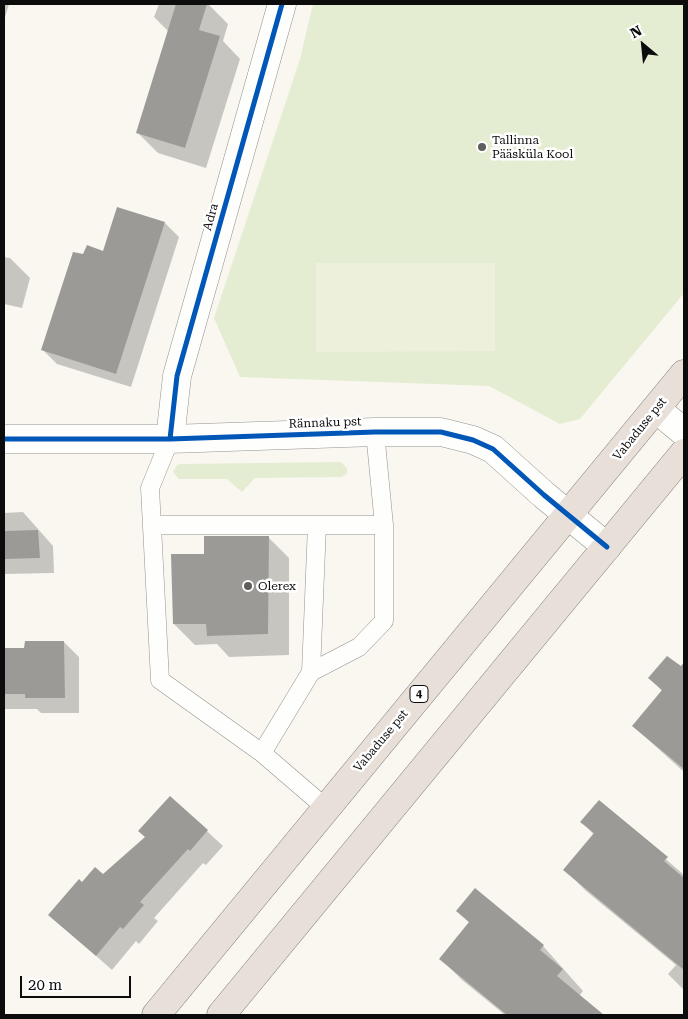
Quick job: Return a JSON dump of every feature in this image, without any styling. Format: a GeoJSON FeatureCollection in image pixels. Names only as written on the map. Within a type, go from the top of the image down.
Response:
{"type":"FeatureCollection","features":[{"type":"Feature","properties":{"kind":"highway","name":"Vabaduse pst"},"geometry":{"type":"LineString","coordinates":[[156,1015],[684,374]]}},
{"type":"Feature","properties":{"kind":"highway"},"geometry":{"type":"LineString","coordinates":[[221,1015],[684,453]]}},
{"type":"Feature","properties":{"kind":"street","name":"Adra"},"geometry":{"type":"LineString","coordinates":[[170,439],[178,376],[282,4]]}},
{"type":"Feature","properties":{"kind":"street"},"geometry":{"type":"LineString","coordinates":[[656,409],[684,432]]}},
{"type":"Feature","properties":{"kind":"street","name":"Rännaku pst"},"geometry":{"type":"LineString","coordinates":[[4,438],[170,439],[375,432],[441,432],[473,440],[493,449],[607,547]]}},
{"type":"Feature","properties":{"kind":"lane"},"geometry":{"type":"LineString","coordinates":[[311,672],[359,647],[384,621],[384,525],[375,432]]}},
{"type":"Feature","properties":{"kind":"lane"},"geometry":{"type":"LineString","coordinates":[[170,439],[150,488],[160,680],[262,753],[326,808]]}},
{"type":"Feature","properties":{"kind":"lane"},"geometry":{"type":"LineString","coordinates":[[152,525],[384,525]]}},
{"type":"Feature","properties":{"kind":"lane"},"geometry":{"type":"LineString","coordinates":[[262,753],[311,672],[317,525]]}},
{"type":"Feature","properties":{"kind":"green space","name":"Tallinna Pääsküla Kool"},"geometry":{"type":"Polygon","coordinates":[[[313,4],[684,4],[684,293],[580,419],[560,424],[489,386],[240,377],[214,318],[300,59],[313,4]]]}},
{"type":"Feature","properties":{"kind":"green space"},"geometry":{"type":"Polygon","coordinates":[[[316,263],[495,263],[495,351],[316,352],[316,263]]]}},
{"type":"Feature","properties":{"kind":"green space"},"geometry":{"type":"Polygon","coordinates":[[[341,462],[347,469],[347,473],[342,477],[255,478],[242,492],[227,479],[179,479],[173,472],[177,465],[181,464],[341,462]]]}},
{"type":"Feature","properties":{"kind":"building"},"geometry":{"type":"Polygon","coordinates":[[[176,4],[207,4],[199,30],[220,36],[185,148],[136,133],[176,4]]]}},
{"type":"Feature","properties":{"kind":"building"},"geometry":{"type":"Polygon","coordinates":[[[117,207],[165,222],[116,374],[41,350],[73,252],[83,254],[87,245],[103,251],[117,207]]]}},
{"type":"Feature","properties":{"kind":"building"},"geometry":{"type":"Polygon","coordinates":[[[38,530],[40,558],[4,559],[4,531],[38,530]]]}},
{"type":"Feature","properties":{"kind":"building"},"geometry":{"type":"Polygon","coordinates":[[[204,536],[269,536],[268,634],[207,636],[206,624],[173,624],[171,554],[204,554],[204,536]]]}},
{"type":"Feature","properties":{"kind":"building"},"geometry":{"type":"Polygon","coordinates":[[[25,641],[64,641],[65,698],[25,698],[25,694],[4,694],[4,648],[24,648],[25,641]]]}},
{"type":"Feature","properties":{"kind":"building"},"geometry":{"type":"Polygon","coordinates":[[[667,656],[681,666],[684,662],[684,769],[632,726],[662,690],[648,678],[667,656]]]}},
{"type":"Feature","properties":{"kind":"building"},"geometry":{"type":"Polygon","coordinates":[[[170,796],[208,830],[140,902],[144,905],[123,929],[120,927],[96,956],[48,915],[79,879],[82,882],[95,867],[103,874],[145,837],[138,831],[170,796]]]}},
{"type":"Feature","properties":{"kind":"building"},"geometry":{"type":"Polygon","coordinates":[[[599,800],[668,857],[664,861],[684,878],[684,970],[563,870],[594,833],[580,822],[599,800]]]}},
{"type":"Feature","properties":{"kind":"building"},"geometry":{"type":"Polygon","coordinates":[[[475,888],[544,945],[540,950],[563,969],[557,976],[604,1015],[507,1015],[439,959],[469,922],[456,911],[475,888]]]}},
{"type":"Feature","properties":{"kind":"cycle path"},"geometry":{"type":"LineString","coordinates":[[170,439],[177,376],[282,4]]}},
{"type":"Feature","properties":{"kind":"cycle path"},"geometry":{"type":"LineString","coordinates":[[4,439],[170,439],[375,432],[441,432],[473,440],[493,449],[544,495],[607,547]]}},
{"type":"Feature","properties":{"kind":"place","name":"Tallinna Pääsküla Kool"},"geometry":{"type":"Point","coordinates":[482,147]}},
{"type":"Feature","properties":{"kind":"place","name":"Olerex"},"geometry":{"type":"Point","coordinates":[248,586]}}]}
